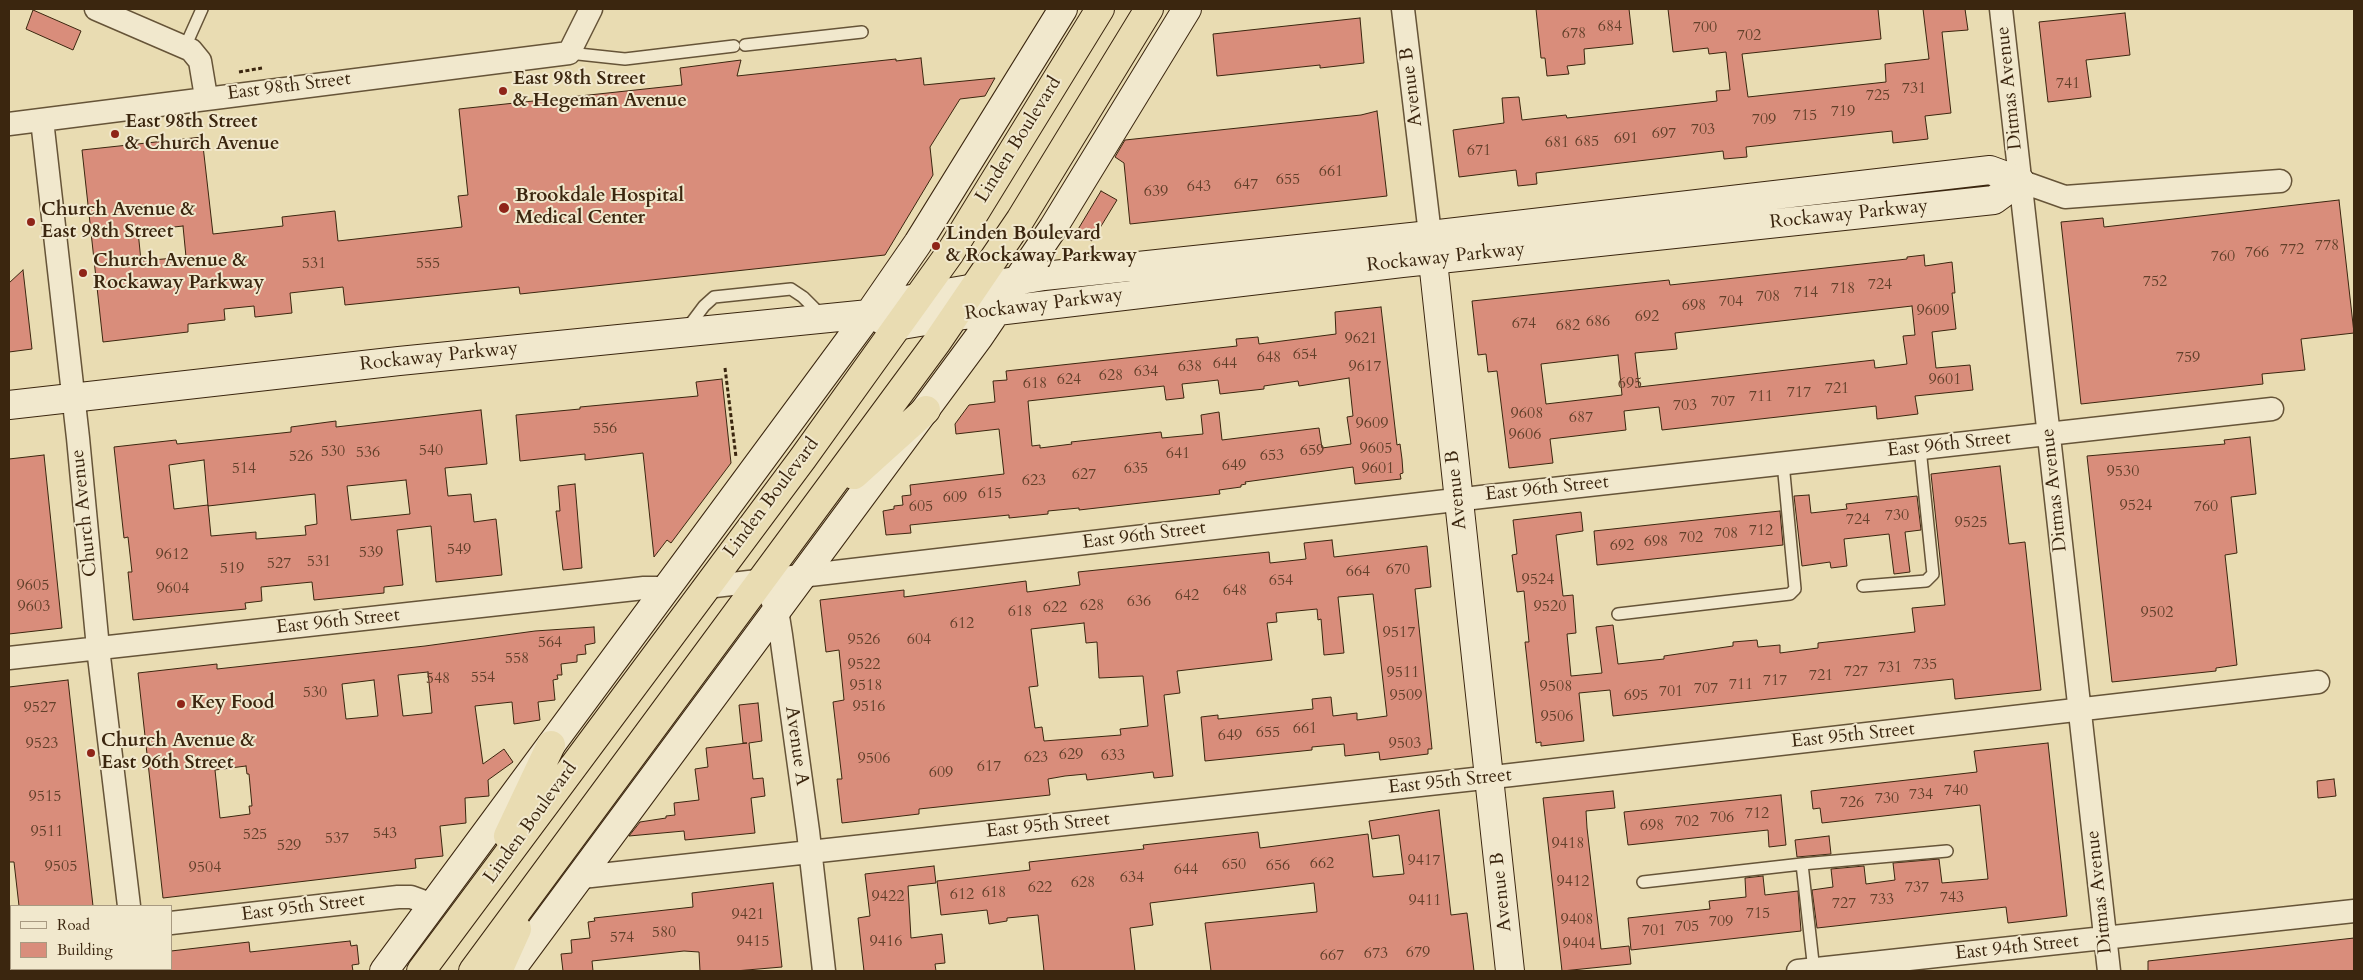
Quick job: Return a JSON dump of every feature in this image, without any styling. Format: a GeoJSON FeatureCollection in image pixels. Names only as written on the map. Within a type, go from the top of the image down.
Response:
{"type":"FeatureCollection","features":[{"type":"Feature","properties":{"kind":"highway","name":"Linden Boulevard"},"geometry":{"type":"LineString","coordinates":[[421,971],[803,458],[950,253],[1100,9]]}},
{"type":"Feature","properties":{"kind":"highway"},"geometry":{"type":"LineString","coordinates":[[473,971],[955,316],[1020,220],[1149,9]]}},
{"type":"Feature","properties":{"kind":"highway"},"geometry":{"type":"LineString","coordinates":[[816,507],[926,410]]}},
{"type":"Feature","properties":{"kind":"highway"},"geometry":{"type":"LineString","coordinates":[[488,881],[523,801],[552,745]]}},
{"type":"Feature","properties":{"kind":"highway"},"geometry":{"type":"LineString","coordinates":[[498,971],[535,886]]}},
{"type":"Feature","properties":{"kind":"street"},"geometry":{"type":"LineString","coordinates":[[96,9],[191,50],[200,61],[206,97]]}},
{"type":"Feature","properties":{"kind":"street"},"geometry":{"type":"LineString","coordinates":[[569,53],[591,9]]}},
{"type":"Feature","properties":{"kind":"street","name":"Linden Boulevard"},"geometry":{"type":"LineString","coordinates":[[384,971],[869,314],[918,243],[1063,9]]}},
{"type":"Feature","properties":{"kind":"street"},"geometry":{"type":"LineString","coordinates":[[510,971],[582,877],[926,410],[1053,228],[1187,9]]}},
{"type":"Feature","properties":{"kind":"street","name":"Avenue B"},"geometry":{"type":"LineString","coordinates":[[1402,9],[1431,248],[1510,971]]}},
{"type":"Feature","properties":{"kind":"street","name":"Ditmas Avenue"},"geometry":{"type":"LineString","coordinates":[[2002,9],[2109,971]]}},
{"type":"Feature","properties":{"kind":"street","name":"East 98th Street"},"geometry":{"type":"LineString","coordinates":[[9,124],[206,97],[569,53]]}},
{"type":"Feature","properties":{"kind":"street","name":"Church Avenue"},"geometry":{"type":"LineString","coordinates":[[42,120],[73,398],[98,648],[129,905]]}},
{"type":"Feature","properties":{"kind":"street"},"geometry":{"type":"LineString","coordinates":[[2020,181],[2065,196],[2280,181]]}},
{"type":"Feature","properties":{"kind":"street","name":"Rockaway Parkway"},"geometry":{"type":"LineString","coordinates":[[9,405],[399,361],[869,314],[894,302],[1016,281],[1994,200],[2020,181]]}},
{"type":"Feature","properties":{"kind":"street","name":"Rockaway Parkway"},"geometry":{"type":"LineString","coordinates":[[896,326],[995,311],[1392,264],[1431,248]]}},
{"type":"Feature","properties":{"kind":"street"},"geometry":{"type":"LineString","coordinates":[[869,314],[896,326]]}},
{"type":"Feature","properties":{"kind":"street","name":"East 96th Street"},"geometry":{"type":"LineString","coordinates":[[762,580],[1458,499],[2272,409]]}},
{"type":"Feature","properties":{"kind":"street"},"geometry":{"type":"LineString","coordinates":[[706,588],[762,580]]}},
{"type":"Feature","properties":{"kind":"street","name":"Avenue A"},"geometry":{"type":"LineString","coordinates":[[762,580],[777,610],[824,971]]}},
{"type":"Feature","properties":{"kind":"street","name":"East 96th Street"},"geometry":{"type":"LineString","coordinates":[[9,658],[644,588],[668,588]]}},
{"type":"Feature","properties":{"kind":"street","name":"East 95th Street"},"geometry":{"type":"LineString","coordinates":[[582,877],[1489,778],[2318,682]]}},
{"type":"Feature","properties":{"kind":"street","name":"East 95th Street"},"geometry":{"type":"LineString","coordinates":[[172,924],[398,897],[411,897],[433,905]]}},
{"type":"Feature","properties":{"kind":"street","name":"East 94th Street"},"geometry":{"type":"LineString","coordinates":[[1809,971],[2354,911]]}},
{"type":"Feature","properties":{"kind":"lane"},"geometry":{"type":"LineString","coordinates":[[185,47],[202,9]]}},
{"type":"Feature","properties":{"kind":"lane"},"geometry":{"type":"LineString","coordinates":[[569,53],[625,59],[862,32]]}},
{"type":"Feature","properties":{"kind":"lane"},"geometry":{"type":"LineString","coordinates":[[1863,586],[1926,581],[1934,574],[1920,448]]}},
{"type":"Feature","properties":{"kind":"lane"},"geometry":{"type":"LineString","coordinates":[[1618,614],[1790,594],[1795,589],[1784,463]]}},
{"type":"Feature","properties":{"kind":"lane"},"geometry":{"type":"LineString","coordinates":[[1643,882],[1802,864],[1947,851]]}},
{"type":"Feature","properties":{"kind":"lane"},"geometry":{"type":"LineString","coordinates":[[1802,864],[1809,971]]}},
{"type":"Feature","properties":{"kind":"path"},"geometry":{"type":"LineString","coordinates":[[725,368],[736,462]]}},
{"type":"Feature","properties":{"kind":"building"},"geometry":{"type":"Polygon","coordinates":[[[1536,9],[1629,9],[1633,44],[1584,49],[1585,64],[1567,66],[1569,74],[1547,76],[1545,58],[1541,58],[1536,9]]]}},
{"type":"Feature","properties":{"kind":"building"},"geometry":{"type":"Polygon","coordinates":[[[1668,9],[1878,9],[1881,39],[1742,54],[1748,97],[1886,82],[1885,64],[1929,59],[1923,9],[1965,9],[1968,30],[1942,32],[1951,113],[1925,116],[1928,139],[1893,143],[1892,131],[1746,147],[1747,157],[1724,159],[1723,151],[1536,173],[1537,184],[1518,186],[1516,170],[1459,177],[1453,130],[1504,123],[1502,98],[1519,97],[1522,120],[1566,115],[1567,118],[1717,101],[1716,91],[1730,90],[1726,52],[1709,54],[1708,48],[1673,52],[1668,9]]]}},
{"type":"Feature","properties":{"kind":"building"},"geometry":{"type":"Polygon","coordinates":[[[33,10],[81,31],[73,50],[26,29],[33,10]]]}},
{"type":"Feature","properties":{"kind":"building"},"geometry":{"type":"Polygon","coordinates":[[[2125,13],[2130,55],[2086,60],[2091,97],[2048,102],[2039,22],[2125,13]]]}},
{"type":"Feature","properties":{"kind":"building"},"geometry":{"type":"Polygon","coordinates":[[[1360,18],[1364,63],[1320,68],[1320,65],[1217,76],[1213,34],[1360,18]]]}},
{"type":"Feature","properties":{"kind":"building","name":"Brookdale Hospital Medical Center"},"geometry":{"type":"Polygon","coordinates":[[[921,58],[924,85],[995,78],[985,96],[960,99],[930,147],[933,175],[885,255],[520,294],[519,287],[345,305],[343,287],[290,293],[292,313],[255,317],[254,306],[224,309],[225,320],[188,324],[188,332],[103,342],[82,150],[202,137],[213,234],[283,226],[282,217],[335,211],[338,241],[462,227],[458,196],[468,195],[459,109],[682,85],[680,68],[741,60],[737,76],[896,59],[896,61],[921,58]],[[183,226],[138,231],[141,261],[186,257],[183,226]]]}},
{"type":"Feature","properties":{"kind":"building"},"geometry":{"type":"Polygon","coordinates":[[[1377,111],[1387,196],[1130,224],[1124,163],[1115,157],[1125,140],[1361,115],[1377,111]]]}},
{"type":"Feature","properties":{"kind":"building"},"geometry":{"type":"Polygon","coordinates":[[[1101,191],[1117,200],[1092,241],[1077,231],[1101,191]]]}},
{"type":"Feature","properties":{"kind":"building"},"geometry":{"type":"Polygon","coordinates":[[[2339,200],[2354,333],[2301,339],[2305,370],[2262,374],[2263,384],[2081,404],[2061,222],[2103,218],[2104,227],[2339,200]]]}},
{"type":"Feature","properties":{"kind":"building"},"geometry":{"type":"Polygon","coordinates":[[[1924,255],[1925,266],[1952,262],[1955,293],[1952,293],[1956,329],[1932,332],[1936,368],[1970,365],[1973,390],[1915,396],[1918,414],[1877,419],[1876,406],[1662,430],[1659,407],[1624,411],[1626,430],[1550,439],[1553,463],[1509,468],[1497,371],[1488,372],[1486,354],[1478,355],[1472,301],[1669,280],[1670,285],[1907,259],[1907,257],[1924,255]],[[1912,306],[1675,333],[1677,349],[1635,353],[1639,387],[1874,360],[1875,368],[1907,364],[1903,336],[1915,335],[1912,306]],[[1618,355],[1541,364],[1546,404],[1622,395],[1618,355]]]}},
{"type":"Feature","properties":{"kind":"building"},"geometry":{"type":"Polygon","coordinates":[[[23,270],[32,349],[9,352],[9,283],[23,270]]]}},
{"type":"Feature","properties":{"kind":"building"},"geometry":{"type":"Polygon","coordinates":[[[1381,307],[1397,445],[1400,444],[1402,459],[1403,473],[1400,474],[1401,479],[1355,484],[1353,467],[1245,482],[1246,484],[1241,485],[1241,487],[1219,490],[1220,494],[1079,510],[1079,508],[1048,511],[1048,514],[1009,518],[1009,515],[910,525],[911,533],[886,535],[883,511],[894,509],[894,506],[903,505],[902,496],[911,495],[910,485],[1004,474],[999,429],[956,434],[955,424],[969,405],[995,402],[993,381],[1007,380],[1006,371],[1237,346],[1236,339],[1258,337],[1259,344],[1336,334],[1335,312],[1381,307]],[[1349,378],[1299,386],[1298,381],[1264,386],[1264,389],[1220,394],[1218,380],[1182,384],[1184,398],[1166,400],[1164,386],[1028,401],[1032,446],[1040,445],[1040,448],[1072,444],[1071,442],[1161,432],[1162,438],[1203,434],[1201,415],[1219,412],[1222,440],[1319,428],[1322,448],[1351,444],[1347,417],[1353,416],[1349,378]]]}},
{"type":"Feature","properties":{"kind":"building"},"geometry":{"type":"Polygon","coordinates":[[[722,379],[731,463],[671,543],[667,540],[654,557],[643,453],[585,460],[585,454],[520,461],[516,415],[698,396],[696,382],[722,379]]]}},
{"type":"Feature","properties":{"kind":"building"},"geometry":{"type":"Polygon","coordinates":[[[481,410],[487,464],[445,468],[448,496],[471,494],[474,522],[496,519],[502,575],[436,582],[431,526],[397,530],[403,585],[384,587],[384,593],[314,600],[312,582],[261,587],[262,601],[245,603],[246,609],[133,620],[128,572],[132,572],[128,537],[124,538],[114,447],[176,440],[177,444],[291,432],[291,427],[336,421],[336,427],[481,410]],[[204,460],[169,465],[174,509],[208,505],[204,460]],[[406,480],[347,486],[351,520],[410,514],[406,480]],[[315,494],[208,506],[211,536],[256,532],[256,539],[306,535],[305,526],[317,524],[315,494]]]}},
{"type":"Feature","properties":{"kind":"building"},"geometry":{"type":"Polygon","coordinates":[[[2250,437],[2256,494],[2231,497],[2237,553],[2225,555],[2237,665],[2216,668],[2216,671],[2112,682],[2087,456],[2225,444],[2224,440],[2250,437]]]}},
{"type":"Feature","properties":{"kind":"building"},"geometry":{"type":"Polygon","coordinates":[[[44,455],[62,628],[9,634],[9,459],[44,455]]]}},
{"type":"Feature","properties":{"kind":"building"},"geometry":{"type":"Polygon","coordinates":[[[2000,466],[2009,544],[2025,542],[2041,690],[1955,699],[1953,679],[1613,716],[1610,690],[1579,693],[1584,741],[1541,746],[1541,742],[1536,743],[1525,642],[1529,642],[1524,591],[1517,592],[1512,555],[1517,554],[1513,520],[1581,512],[1583,531],[1556,535],[1563,596],[1573,595],[1576,633],[1567,634],[1571,676],[1602,673],[1596,627],[1613,625],[1618,664],[1664,659],[1664,656],[1733,646],[1733,642],[1757,640],[1758,647],[1780,645],[1780,653],[1818,648],[1818,643],[1915,632],[1912,608],[1945,605],[1931,474],[2000,466]]]}},
{"type":"Feature","properties":{"kind":"building"},"geometry":{"type":"Polygon","coordinates":[[[575,484],[582,568],[563,570],[556,511],[560,511],[558,486],[575,484]]]}},
{"type":"Feature","properties":{"kind":"building"},"geometry":{"type":"Polygon","coordinates":[[[1809,495],[1811,513],[1847,509],[1846,504],[1917,496],[1921,530],[1905,532],[1910,572],[1894,574],[1889,534],[1844,539],[1847,566],[1831,568],[1830,562],[1802,566],[1794,496],[1809,495]]]}},
{"type":"Feature","properties":{"kind":"building"},"geometry":{"type":"Polygon","coordinates":[[[1780,511],[1783,545],[1597,565],[1594,531],[1780,511]]]}},
{"type":"Feature","properties":{"kind":"building"},"geometry":{"type":"Polygon","coordinates":[[[1332,540],[1334,557],[1427,546],[1431,587],[1415,589],[1432,749],[1428,749],[1428,754],[1380,760],[1379,752],[1345,756],[1344,744],[1312,747],[1312,750],[1205,761],[1201,717],[1218,715],[1218,719],[1313,709],[1312,699],[1331,697],[1333,716],[1357,713],[1357,720],[1387,716],[1373,594],[1338,597],[1344,653],[1324,655],[1321,619],[1318,620],[1317,609],[1276,613],[1277,622],[1267,623],[1272,660],[1177,671],[1180,693],[1164,695],[1173,776],[1154,778],[1153,772],[1087,780],[1086,774],[1065,776],[1048,779],[1050,795],[919,809],[919,814],[842,823],[837,779],[842,779],[833,702],[844,700],[839,650],[826,652],[820,600],[904,590],[904,597],[1026,581],[1027,592],[1080,585],[1078,572],[1269,552],[1270,563],[1306,559],[1304,543],[1332,540]],[[1084,623],[1031,629],[1038,686],[1029,687],[1035,728],[1042,727],[1044,741],[1121,735],[1120,729],[1148,726],[1143,676],[1099,678],[1097,642],[1086,643],[1084,623]]]}},
{"type":"Feature","properties":{"kind":"building"},"geometry":{"type":"Polygon","coordinates":[[[594,627],[595,643],[585,645],[586,654],[577,655],[577,662],[561,664],[562,675],[557,675],[558,679],[553,680],[555,700],[538,702],[540,720],[514,724],[512,702],[475,706],[483,764],[504,749],[513,762],[488,780],[489,796],[465,798],[466,823],[440,826],[443,856],[415,859],[416,868],[163,898],[138,673],[217,664],[217,669],[425,646],[535,631],[594,627]],[[428,672],[398,675],[403,716],[432,713],[428,672]],[[374,680],[342,684],[346,719],[378,716],[374,680]],[[246,766],[215,770],[220,818],[250,814],[249,806],[252,806],[249,774],[247,774],[246,766]]]}},
{"type":"Feature","properties":{"kind":"building"},"geometry":{"type":"Polygon","coordinates":[[[68,680],[93,905],[19,905],[14,862],[9,862],[9,687],[68,680]]]}},
{"type":"Feature","properties":{"kind":"building"},"geometry":{"type":"Polygon","coordinates":[[[758,703],[762,741],[749,743],[753,779],[763,778],[765,796],[751,798],[755,833],[685,840],[684,831],[629,836],[640,822],[675,815],[674,803],[699,800],[695,769],[708,767],[706,748],[747,743],[743,743],[739,705],[758,703]]]}},
{"type":"Feature","properties":{"kind":"building"},"geometry":{"type":"Polygon","coordinates":[[[2048,743],[2067,916],[2008,923],[2006,907],[1817,928],[1812,890],[1833,887],[1831,869],[1864,866],[1866,884],[1895,880],[1893,863],[1939,859],[1942,883],[1988,879],[1980,805],[1822,823],[1820,808],[1813,809],[1811,791],[1977,772],[1974,751],[2048,743]]]}},
{"type":"Feature","properties":{"kind":"building"},"geometry":{"type":"Polygon","coordinates":[[[2334,779],[2336,796],[2318,798],[2317,781],[2334,779]]]}},
{"type":"Feature","properties":{"kind":"building"},"geometry":{"type":"Polygon","coordinates":[[[1613,791],[1615,808],[1586,811],[1587,828],[1601,949],[1629,946],[1631,964],[1562,971],[1543,798],[1613,791]]]}},
{"type":"Feature","properties":{"kind":"building"},"geometry":{"type":"Polygon","coordinates":[[[1781,795],[1786,845],[1769,847],[1768,830],[1628,845],[1624,812],[1781,795]]]}},
{"type":"Feature","properties":{"kind":"building"},"geometry":{"type":"Polygon","coordinates":[[[1439,810],[1451,915],[1467,913],[1474,971],[1211,971],[1205,923],[1317,912],[1314,883],[1150,903],[1153,925],[1130,928],[1135,971],[1044,971],[1038,915],[1007,918],[1007,921],[989,924],[987,910],[941,915],[937,881],[1030,870],[1029,862],[1144,849],[1143,845],[1258,832],[1260,848],[1368,834],[1373,877],[1404,874],[1399,835],[1372,839],[1369,821],[1439,810]]]}},
{"type":"Feature","properties":{"kind":"building"},"geometry":{"type":"Polygon","coordinates":[[[1829,836],[1831,854],[1797,857],[1795,840],[1829,836]]]}},
{"type":"Feature","properties":{"kind":"building"},"geometry":{"type":"Polygon","coordinates":[[[934,866],[936,883],[908,886],[911,938],[942,934],[945,963],[935,964],[936,971],[864,971],[858,918],[870,916],[865,874],[934,866]]]}},
{"type":"Feature","properties":{"kind":"building"},"geometry":{"type":"Polygon","coordinates":[[[1763,876],[1765,895],[1798,891],[1801,931],[1631,950],[1628,918],[1710,909],[1709,901],[1746,897],[1745,878],[1763,876]]]}},
{"type":"Feature","properties":{"kind":"building"},"geometry":{"type":"Polygon","coordinates":[[[773,883],[782,967],[735,971],[700,971],[699,952],[684,951],[592,961],[593,971],[563,971],[561,954],[572,953],[571,940],[590,938],[588,922],[595,921],[594,918],[693,907],[692,893],[773,883]]]}},
{"type":"Feature","properties":{"kind":"building"},"geometry":{"type":"Polygon","coordinates":[[[2354,938],[2354,971],[2148,971],[2148,961],[2354,938]]]}},
{"type":"Feature","properties":{"kind":"building"},"geometry":{"type":"Polygon","coordinates":[[[350,941],[351,946],[357,945],[359,964],[352,965],[353,971],[171,971],[172,951],[249,942],[250,952],[350,941]]]}},
{"type":"Feature","properties":{"kind":"place","name":"East 98th Street & Hegeman Avenue"},"geometry":{"type":"Point","coordinates":[503,91]}},
{"type":"Feature","properties":{"kind":"place","name":"East 98th Street & Church Avenue"},"geometry":{"type":"Point","coordinates":[115,134]}},
{"type":"Feature","properties":{"kind":"place","name":"Brookdale Hospital Medical Center"},"geometry":{"type":"Point","coordinates":[504,208]}},
{"type":"Feature","properties":{"kind":"place","name":"Church Avenue & East 98th Street"},"geometry":{"type":"Point","coordinates":[31,222]}},
{"type":"Feature","properties":{"kind":"place","name":"Linden Boulevard & Rockaway Parkway"},"geometry":{"type":"Point","coordinates":[936,246]}},
{"type":"Feature","properties":{"kind":"place","name":"Church Avenue & Rockaway Parkway"},"geometry":{"type":"Point","coordinates":[83,273]}},
{"type":"Feature","properties":{"kind":"place","name":"Key Food"},"geometry":{"type":"Point","coordinates":[181,704]}},
{"type":"Feature","properties":{"kind":"place","name":"Church Avenue & East 96th Street"},"geometry":{"type":"Point","coordinates":[91,753]}}]}
